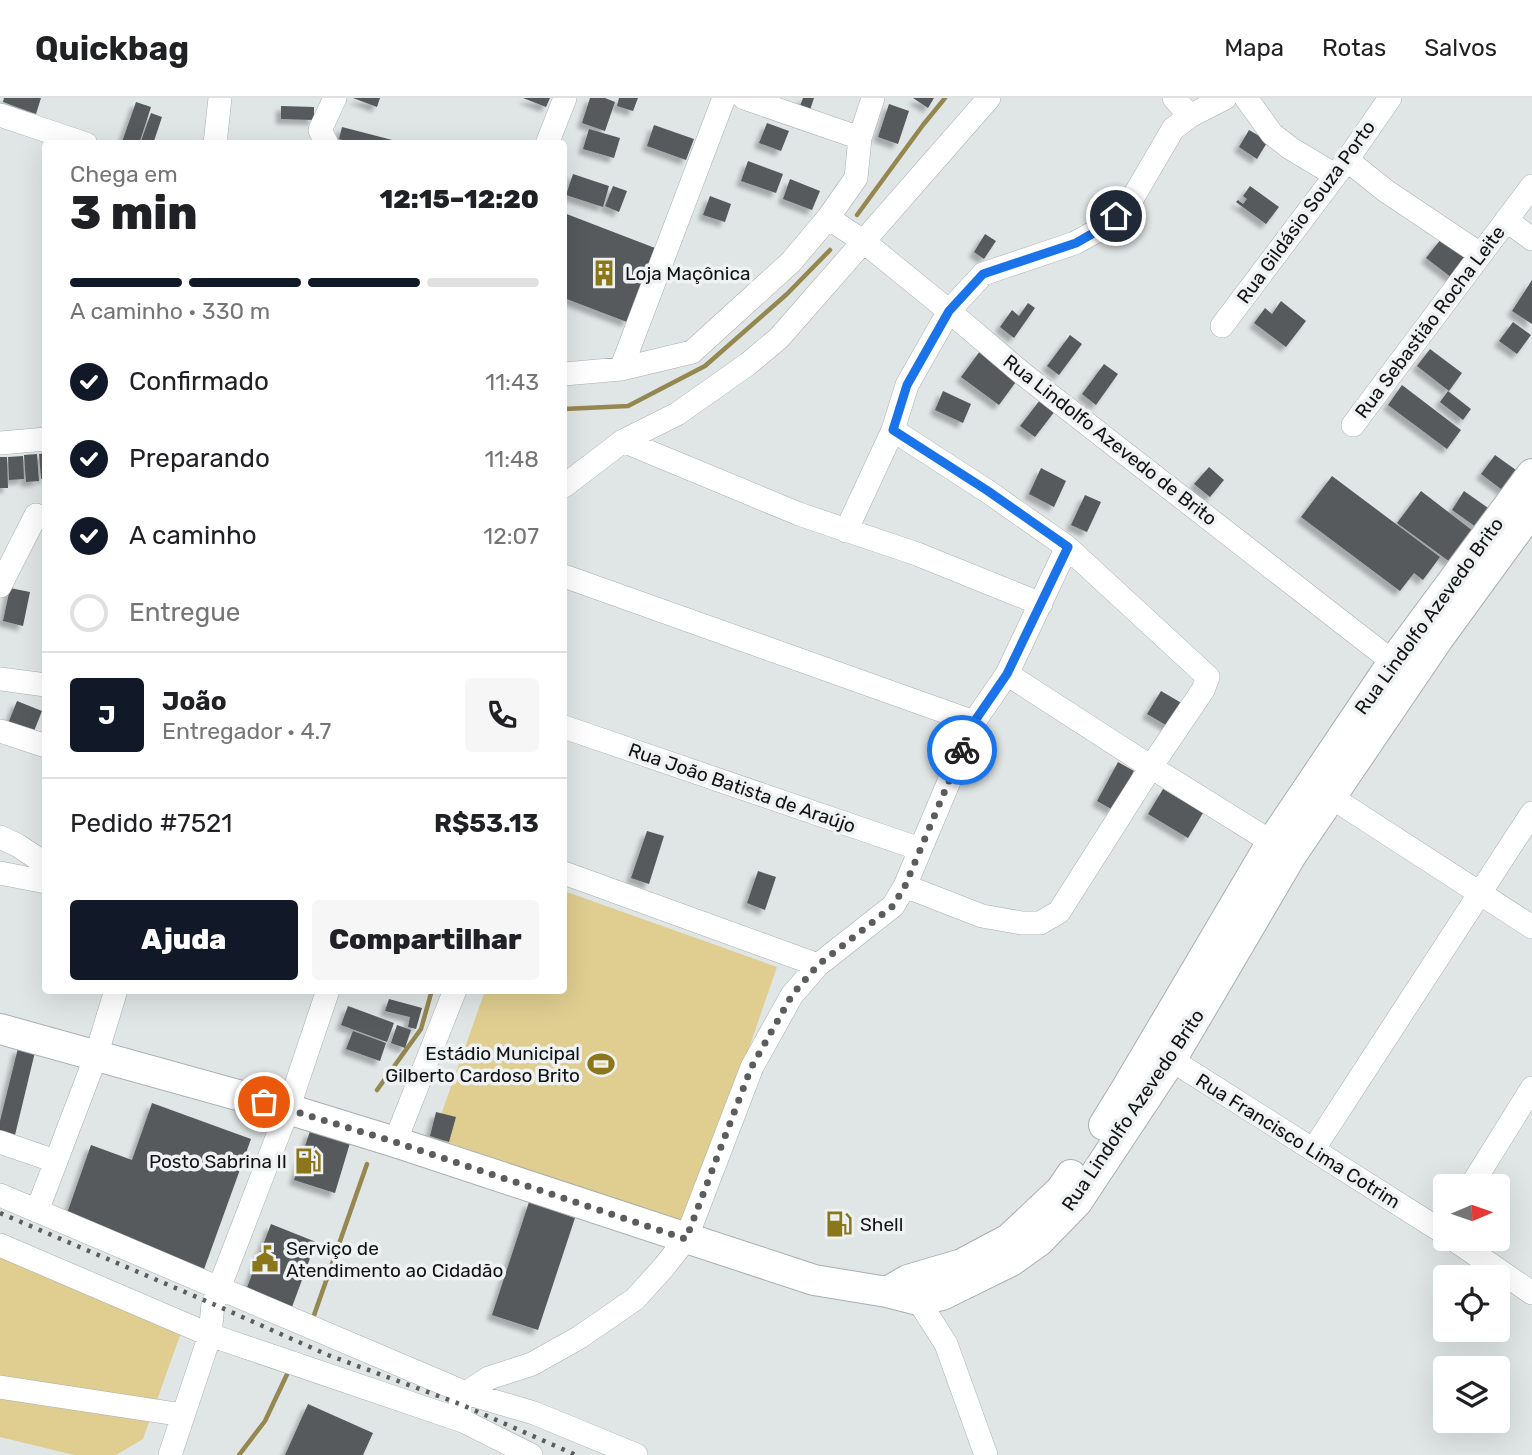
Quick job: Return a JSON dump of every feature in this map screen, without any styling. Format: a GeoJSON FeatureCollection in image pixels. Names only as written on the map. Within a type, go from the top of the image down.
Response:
{"type":"FeatureCollection","features":[{"type":"Feature","properties":{"kind":"main road","name":"Rua Lindolfo Azevedo Brito"},"geometry":{"type":"LineString","coordinates":[[904,1291],[942,1295],[1011,1261],[1039,1241],[1077,1202],[1161,1054],[1393,662],[1532,474]]}},
{"type":"Feature","properties":{"kind":"main road","name":"Rua Lindolfo Azevedo Brito"},"geometry":{"type":"LineString","coordinates":[[1282,848],[1331,797],[1438,639],[1532,510]]}},
{"type":"Feature","properties":{"kind":"main road"},"geometry":{"type":"LineString","coordinates":[[0,1029],[288,1109],[814,1280],[904,1291]]}},
{"type":"Feature","properties":{"kind":"street"},"geometry":{"type":"LineString","coordinates":[[215,140],[220,98]]}},
{"type":"Feature","properties":{"kind":"street"},"geometry":{"type":"LineString","coordinates":[[319,139],[335,98]]}},
{"type":"Feature","properties":{"kind":"street"},"geometry":{"type":"LineString","coordinates":[[549,140],[565,98]]}},
{"type":"Feature","properties":{"kind":"street"},"geometry":{"type":"LineString","coordinates":[[621,369],[724,98]]}},
{"type":"Feature","properties":{"kind":"street"},"geometry":{"type":"LineString","coordinates":[[744,98],[860,138]]}},
{"type":"Feature","properties":{"kind":"street"},"geometry":{"type":"LineString","coordinates":[[567,374],[621,369],[692,352],[791,261],[828,218],[856,178],[860,138],[873,98]]}},
{"type":"Feature","properties":{"kind":"street"},"geometry":{"type":"LineString","coordinates":[[567,484],[623,441],[677,414],[748,364],[779,338],[989,98]]}},
{"type":"Feature","properties":{"kind":"street"},"geometry":{"type":"LineString","coordinates":[[1174,98],[1190,116]]}},
{"type":"Feature","properties":{"kind":"street"},"geometry":{"type":"LineString","coordinates":[[846,531],[893,430],[907,385],[949,311],[983,274],[1076,243],[1104,227],[1128,206],[1172,130],[1190,116],[1225,98]]}},
{"type":"Feature","properties":{"kind":"street"},"geometry":{"type":"LineString","coordinates":[[1246,98],[1272,134],[1290,148],[1341,167],[1386,191],[1480,254]]}},
{"type":"Feature","properties":{"kind":"street","name":"Rua Gildásio Souza Porto"},"geometry":{"type":"LineString","coordinates":[[1222,326],[1390,98]]}},
{"type":"Feature","properties":{"kind":"street"},"geometry":{"type":"LineString","coordinates":[[0,115],[74,140]]}},
{"type":"Feature","properties":{"kind":"street","name":"Rua Sebastião Rocha Leite"},"geometry":{"type":"LineString","coordinates":[[1353,425],[1532,186]]}},
{"type":"Feature","properties":{"kind":"street","name":"Rua Lindolfo Azevedo de Brito"},"geometry":{"type":"LineString","coordinates":[[828,218],[863,241],[1023,374],[1393,662]]}},
{"type":"Feature","properties":{"kind":"street"},"geometry":{"type":"LineString","coordinates":[[1506,220],[1532,239]]}},
{"type":"Feature","properties":{"kind":"street"},"geometry":{"type":"LineString","coordinates":[[893,430],[1068,547],[1208,677],[1203,690],[1059,912],[1040,923],[1023,923],[982,916],[905,886]]}},
{"type":"Feature","properties":{"kind":"street"},"geometry":{"type":"LineString","coordinates":[[0,443],[42,439]]}},
{"type":"Feature","properties":{"kind":"street"},"geometry":{"type":"LineString","coordinates":[[623,441],[799,514],[917,554],[1041,604]]}},
{"type":"Feature","properties":{"kind":"street"},"geometry":{"type":"LineString","coordinates":[[0,586],[36,515]]}},
{"type":"Feature","properties":{"kind":"street"},"geometry":{"type":"LineString","coordinates":[[463,1421],[460,1404],[466,1393],[489,1378],[532,1364],[580,1337],[635,1299],[686,1239],[751,1068],[792,995],[818,965],[893,906],[905,886],[974,722],[1007,674],[1068,547]]}},
{"type":"Feature","properties":{"kind":"street"},"geometry":{"type":"LineString","coordinates":[[567,577],[974,722]]}},
{"type":"Feature","properties":{"kind":"street"},"geometry":{"type":"LineString","coordinates":[[1007,674],[1282,848]]}},
{"type":"Feature","properties":{"kind":"street"},"geometry":{"type":"LineString","coordinates":[[0,679],[42,684]]}},
{"type":"Feature","properties":{"kind":"street","name":"Rua João Batista de Araújo"},"geometry":{"type":"LineString","coordinates":[[567,728],[920,849]]}},
{"type":"Feature","properties":{"kind":"street"},"geometry":{"type":"LineString","coordinates":[[0,731],[42,745]]}},
{"type":"Feature","properties":{"kind":"street"},"geometry":{"type":"LineString","coordinates":[[1331,797],[1532,927]]}},
{"type":"Feature","properties":{"kind":"street"},"geometry":{"type":"LineString","coordinates":[[1313,1150],[1532,813]]}},
{"type":"Feature","properties":{"kind":"street"},"geometry":{"type":"LineString","coordinates":[[0,837],[42,861]]}},
{"type":"Feature","properties":{"kind":"street"},"geometry":{"type":"LineString","coordinates":[[0,873],[42,881]]}},
{"type":"Feature","properties":{"kind":"street"},"geometry":{"type":"LineString","coordinates":[[567,874],[818,965]]}},
{"type":"Feature","properties":{"kind":"street"},"geometry":{"type":"LineString","coordinates":[[37,1211],[96,1055],[116,994]]}},
{"type":"Feature","properties":{"kind":"street"},"geometry":{"type":"LineString","coordinates":[[170,1455],[210,1335],[219,1288],[288,1109],[327,994]]}},
{"type":"Feature","properties":{"kind":"street"},"geometry":{"type":"LineString","coordinates":[[395,1142],[453,994]]}},
{"type":"Feature","properties":{"kind":"street","name":"Rua Francisco Lima Cotrim"},"geometry":{"type":"LineString","coordinates":[[1161,1054],[1433,1224]]}},
{"type":"Feature","properties":{"kind":"street"},"geometry":{"type":"LineString","coordinates":[[1478,1174],[1532,1088]]}},
{"type":"Feature","properties":{"kind":"street"},"geometry":{"type":"LineString","coordinates":[[0,1142],[55,1161]]}},
{"type":"Feature","properties":{"kind":"street"},"geometry":{"type":"LineString","coordinates":[[0,1195],[466,1393],[534,1413],[636,1455]]}},
{"type":"Feature","properties":{"kind":"street"},"geometry":{"type":"LineString","coordinates":[[0,1245],[210,1335],[463,1421],[531,1455]]}},
{"type":"Feature","properties":{"kind":"street","name":"Rua Francisco Lima Cotrim"},"geometry":{"type":"LineString","coordinates":[[1472,1251],[1532,1293]]}},
{"type":"Feature","properties":{"kind":"street"},"geometry":{"type":"LineString","coordinates":[[904,1291],[946,1344],[986,1455]]}},
{"type":"Feature","properties":{"kind":"street"},"geometry":{"type":"LineString","coordinates":[[0,1387],[183,1415]]}},
{"type":"Feature","properties":{"kind":"shaded area","name":"Estádio Municipal Gilberto Cardoso Brito"},"geometry":{"type":"Polygon","coordinates":[[[567,892],[777,967],[687,1227],[433,1137],[484,994],[567,994],[567,892]]]}},
{"type":"Feature","properties":{"kind":"shaded area"},"geometry":{"type":"Polygon","coordinates":[[[0,1253],[182,1330],[143,1439],[116,1455],[74,1455],[0,1437],[0,1253]]]}},
{"type":"Feature","properties":{"kind":"building"},"geometry":{"type":"Polygon","coordinates":[[[4,98],[41,98],[36,114],[3,102],[4,98]]]}},
{"type":"Feature","properties":{"kind":"building"},"geometry":{"type":"Polygon","coordinates":[[[353,98],[380,98],[377,107],[353,98]]]}},
{"type":"Feature","properties":{"kind":"building"},"geometry":{"type":"Polygon","coordinates":[[[523,98],[550,98],[546,107],[523,98]]]}},
{"type":"Feature","properties":{"kind":"building"},"geometry":{"type":"Polygon","coordinates":[[[590,98],[605,98],[615,102],[605,131],[582,123],[590,98]]]}},
{"type":"Feature","properties":{"kind":"building"},"geometry":{"type":"Polygon","coordinates":[[[619,98],[638,98],[633,111],[617,106],[619,98]]]}},
{"type":"Feature","properties":{"kind":"building"},"geometry":{"type":"Polygon","coordinates":[[[803,98],[814,98],[810,110],[800,106],[803,98]]]}},
{"type":"Feature","properties":{"kind":"building"},"geometry":{"type":"Polygon","coordinates":[[[913,98],[934,98],[928,108],[913,98]]]}},
{"type":"Feature","properties":{"kind":"building"},"geometry":{"type":"Polygon","coordinates":[[[136,102],[151,107],[140,140],[123,140],[136,102]]]}},
{"type":"Feature","properties":{"kind":"building"},"geometry":{"type":"Polygon","coordinates":[[[889,104],[909,111],[898,144],[878,137],[889,104]]]}},
{"type":"Feature","properties":{"kind":"building"},"geometry":{"type":"Polygon","coordinates":[[[281,106],[314,107],[314,120],[281,119],[281,106]]]}},
{"type":"Feature","properties":{"kind":"building"},"geometry":{"type":"Polygon","coordinates":[[[151,113],[162,117],[154,140],[141,140],[151,113]]]}},
{"type":"Feature","properties":{"kind":"building"},"geometry":{"type":"Polygon","coordinates":[[[767,123],[789,131],[781,151],[759,143],[767,123]]]}},
{"type":"Feature","properties":{"kind":"building"},"geometry":{"type":"Polygon","coordinates":[[[654,125],[694,139],[686,160],[647,146],[654,125]]]}},
{"type":"Feature","properties":{"kind":"building"},"geometry":{"type":"Polygon","coordinates":[[[342,127],[392,140],[343,140],[339,139],[342,127]]]}},
{"type":"Feature","properties":{"kind":"building"},"geometry":{"type":"Polygon","coordinates":[[[589,129],[620,138],[614,158],[583,149],[589,129]]]}},
{"type":"Feature","properties":{"kind":"building"},"geometry":{"type":"Polygon","coordinates":[[[1249,130],[1268,141],[1257,159],[1239,147],[1249,130]]]}},
{"type":"Feature","properties":{"kind":"building"},"geometry":{"type":"Polygon","coordinates":[[[748,161],[783,174],[776,193],[741,181],[748,161]]]}},
{"type":"Feature","properties":{"kind":"building"},"geometry":{"type":"Polygon","coordinates":[[[573,174],[609,186],[603,207],[567,195],[573,174]]]}},
{"type":"Feature","properties":{"kind":"building"},"geometry":{"type":"Polygon","coordinates":[[[790,179],[820,191],[812,210],[783,199],[790,179]]]}},
{"type":"Feature","properties":{"kind":"building"},"geometry":{"type":"Polygon","coordinates":[[[613,186],[627,191],[619,212],[605,206],[613,186]]]}},
{"type":"Feature","properties":{"kind":"building"},"geometry":{"type":"Polygon","coordinates":[[[1250,186],[1279,207],[1266,224],[1236,202],[1238,200],[1243,204],[1247,199],[1243,196],[1250,186]]]}},
{"type":"Feature","properties":{"kind":"building"},"geometry":{"type":"Polygon","coordinates":[[[710,196],[731,204],[725,222],[703,215],[710,196]]]}},
{"type":"Feature","properties":{"kind":"building","name":"Loja Maçônica"},"geometry":{"type":"Polygon","coordinates":[[[567,214],[655,248],[627,322],[567,299],[567,214]]]}},
{"type":"Feature","properties":{"kind":"building"},"geometry":{"type":"Polygon","coordinates":[[[985,234],[996,241],[984,259],[974,252],[985,234]]]}},
{"type":"Feature","properties":{"kind":"building"},"geometry":{"type":"Polygon","coordinates":[[[1441,239],[1470,262],[1456,281],[1426,258],[1441,239]]]}},
{"type":"Feature","properties":{"kind":"building"},"geometry":{"type":"Polygon","coordinates":[[[1532,280],[1532,324],[1512,311],[1532,280]]]}},
{"type":"Feature","properties":{"kind":"building"},"geometry":{"type":"Polygon","coordinates":[[[1281,301],[1306,321],[1286,347],[1254,323],[1265,308],[1272,314],[1281,301]]]}},
{"type":"Feature","properties":{"kind":"building"},"geometry":{"type":"Polygon","coordinates":[[[1028,303],[1035,308],[1014,338],[1000,327],[1012,310],[1019,316],[1028,303]]]}},
{"type":"Feature","properties":{"kind":"building"},"geometry":{"type":"Polygon","coordinates":[[[1513,322],[1531,335],[1517,354],[1499,341],[1513,322]]]}},
{"type":"Feature","properties":{"kind":"building"},"geometry":{"type":"Polygon","coordinates":[[[1070,335],[1082,344],[1059,375],[1047,366],[1070,335]]]}},
{"type":"Feature","properties":{"kind":"building"},"geometry":{"type":"Polygon","coordinates":[[[1430,349],[1462,373],[1449,391],[1417,366],[1430,349]]]}},
{"type":"Feature","properties":{"kind":"building"},"geometry":{"type":"Polygon","coordinates":[[[980,351],[1018,379],[999,405],[961,377],[980,351]]]}},
{"type":"Feature","properties":{"kind":"building"},"geometry":{"type":"Polygon","coordinates":[[[1104,364],[1118,374],[1096,405],[1082,394],[1104,364]]]}},
{"type":"Feature","properties":{"kind":"building"},"geometry":{"type":"Polygon","coordinates":[[[1402,385],[1461,430],[1447,449],[1388,405],[1402,385]]]}},
{"type":"Feature","properties":{"kind":"building"},"geometry":{"type":"Polygon","coordinates":[[[943,391],[971,404],[963,423],[935,410],[943,391]]]}},
{"type":"Feature","properties":{"kind":"building"},"geometry":{"type":"Polygon","coordinates":[[[1448,391],[1471,409],[1463,420],[1440,402],[1448,391]]]}},
{"type":"Feature","properties":{"kind":"building"},"geometry":{"type":"Polygon","coordinates":[[[1040,400],[1055,411],[1035,437],[1020,426],[1040,400]]]}},
{"type":"Feature","properties":{"kind":"building"},"geometry":{"type":"Polygon","coordinates":[[[37,454],[39,481],[26,482],[24,455],[37,454]]]}},
{"type":"Feature","properties":{"kind":"building"},"geometry":{"type":"Polygon","coordinates":[[[39,454],[42,454],[41,479],[39,454]]]}},
{"type":"Feature","properties":{"kind":"building"},"geometry":{"type":"Polygon","coordinates":[[[1495,455],[1523,475],[1509,495],[1481,474],[1495,455]]]}},
{"type":"Feature","properties":{"kind":"building"},"geometry":{"type":"Polygon","coordinates":[[[23,456],[24,479],[9,480],[8,457],[23,456]]]}},
{"type":"Feature","properties":{"kind":"building"},"geometry":{"type":"Polygon","coordinates":[[[0,457],[7,457],[8,488],[0,488],[0,457]]]}},
{"type":"Feature","properties":{"kind":"building"},"geometry":{"type":"Polygon","coordinates":[[[1209,467],[1224,480],[1210,497],[1194,484],[1209,467]]]}},
{"type":"Feature","properties":{"kind":"building"},"geometry":{"type":"Polygon","coordinates":[[[1041,468],[1066,481],[1054,507],[1029,494],[1041,468]]]}},
{"type":"Feature","properties":{"kind":"building"},"geometry":{"type":"Polygon","coordinates":[[[1332,476],[1440,557],[1423,580],[1414,573],[1400,591],[1301,517],[1332,476]]]}},
{"type":"Feature","properties":{"kind":"building"},"geometry":{"type":"Polygon","coordinates":[[[1421,491],[1473,531],[1450,562],[1397,523],[1421,491]]]}},
{"type":"Feature","properties":{"kind":"building"},"geometry":{"type":"Polygon","coordinates":[[[1464,491],[1491,510],[1479,529],[1452,510],[1464,491]]]}},
{"type":"Feature","properties":{"kind":"building"},"geometry":{"type":"Polygon","coordinates":[[[1085,495],[1101,502],[1087,532],[1071,525],[1085,495]]]}},
{"type":"Feature","properties":{"kind":"building"},"geometry":{"type":"Polygon","coordinates":[[[10,588],[30,592],[23,626],[3,621],[10,588]]]}},
{"type":"Feature","properties":{"kind":"building"},"geometry":{"type":"Polygon","coordinates":[[[1161,691],[1185,705],[1171,728],[1147,714],[1161,691]]]}},
{"type":"Feature","properties":{"kind":"building"},"geometry":{"type":"Polygon","coordinates":[[[17,701],[42,711],[32,736],[7,726],[17,701]]]}},
{"type":"Feature","properties":{"kind":"building"},"geometry":{"type":"Polygon","coordinates":[[[1118,762],[1134,771],[1113,810],[1097,801],[1118,762]]]}},
{"type":"Feature","properties":{"kind":"building"},"geometry":{"type":"Polygon","coordinates":[[[1163,789],[1203,813],[1188,838],[1148,814],[1163,789]]]}},
{"type":"Feature","properties":{"kind":"building"},"geometry":{"type":"Polygon","coordinates":[[[647,831],[664,836],[649,884],[631,878],[647,831]]]}},
{"type":"Feature","properties":{"kind":"building"},"geometry":{"type":"Polygon","coordinates":[[[758,871],[776,877],[765,910],[747,903],[758,871]]]}},
{"type":"Feature","properties":{"kind":"building"},"geometry":{"type":"Polygon","coordinates":[[[389,999],[422,1008],[416,1029],[408,1027],[410,1017],[385,1011],[389,999]]]}},
{"type":"Feature","properties":{"kind":"building"},"geometry":{"type":"Polygon","coordinates":[[[348,1006],[394,1023],[387,1042],[341,1025],[348,1006]]]}},
{"type":"Feature","properties":{"kind":"building"},"geometry":{"type":"Polygon","coordinates":[[[397,1025],[411,1030],[405,1048],[391,1043],[397,1025]]]}},
{"type":"Feature","properties":{"kind":"building"},"geometry":{"type":"Polygon","coordinates":[[[353,1031],[386,1043],[380,1061],[346,1049],[353,1031]]]}},
{"type":"Feature","properties":{"kind":"building"},"geometry":{"type":"Polygon","coordinates":[[[18,1048],[35,1052],[15,1135],[0,1131],[0,1121],[18,1048]]]}},
{"type":"Feature","properties":{"kind":"building"},"geometry":{"type":"Polygon","coordinates":[[[152,1103],[251,1139],[203,1272],[64,1222],[91,1145],[132,1160],[152,1103]]]}},
{"type":"Feature","properties":{"kind":"building"},"geometry":{"type":"Polygon","coordinates":[[[436,1112],[456,1117],[449,1142],[430,1136],[436,1112]]]}},
{"type":"Feature","properties":{"kind":"building"},"geometry":{"type":"Polygon","coordinates":[[[310,1131],[350,1143],[335,1193],[294,1180],[310,1131]]]}},
{"type":"Feature","properties":{"kind":"building"},"geometry":{"type":"Polygon","coordinates":[[[529,1202],[575,1218],[538,1330],[492,1315],[529,1202]]]}},
{"type":"Feature","properties":{"kind":"building"},"geometry":{"type":"Polygon","coordinates":[[[271,1224],[316,1242],[289,1315],[243,1298],[271,1224]]]}},
{"type":"Feature","properties":{"kind":"building"},"geometry":{"type":"Polygon","coordinates":[[[308,1404],[373,1433],[363,1455],[285,1455],[308,1404]]]}},
{"type":"Feature","properties":{"kind":"waterway"},"geometry":{"type":"LineString","coordinates":[[857,215],[945,98]]}},
{"type":"Feature","properties":{"kind":"waterway"},"geometry":{"type":"LineString","coordinates":[[567,409],[628,406],[705,366],[787,294],[830,250]]}},
{"type":"Feature","properties":{"kind":"waterway"},"geometry":{"type":"LineString","coordinates":[[377,1090],[421,1029],[431,994]]}},
{"type":"Feature","properties":{"kind":"waterway"},"geometry":{"type":"LineString","coordinates":[[312,1321],[367,1164]]}},
{"type":"Feature","properties":{"kind":"waterway"},"geometry":{"type":"LineString","coordinates":[[239,1455],[265,1421],[290,1368]]}},
{"type":"Feature","properties":{"kind":"railway"},"geometry":{"type":"LineString","coordinates":[[0,1213],[328,1355],[460,1404],[576,1455]]}},
{"type":"Feature","properties":{"kind":"way so far"},"geometry":{"type":"LineString","coordinates":[[264,1102],[395,1142],[686,1239],[751,1068],[792,995],[818,965],[893,906],[905,886],[962,750]]}},
{"type":"Feature","properties":{"kind":"place","name":"Loja Maçônica"},"geometry":{"type":"Point","coordinates":[604,273]}},
{"type":"Feature","properties":{"kind":"place","name":"Estádio Municipal Gilberto Cardoso Brito"},"geometry":{"type":"Point","coordinates":[601,1064]}},
{"type":"Feature","properties":{"kind":"place","name":"Posto Sabrina II"},"geometry":{"type":"Point","coordinates":[308,1161]}},
{"type":"Feature","properties":{"kind":"place","name":"Shell"},"geometry":{"type":"Point","coordinates":[839,1224]}},
{"type":"Feature","properties":{"kind":"place","name":"Serviço de Atendimento ao Cidadão"},"geometry":{"type":"Point","coordinates":[265,1259]}},
{"type":"Feature","properties":{"kind":"route"},"geometry":{"type":"LineString","coordinates":[[962,750],[974,722],[1007,674],[1068,547],[893,430],[907,385],[949,311],[983,274],[1076,243],[1104,227],[1116,216]]}}]}
